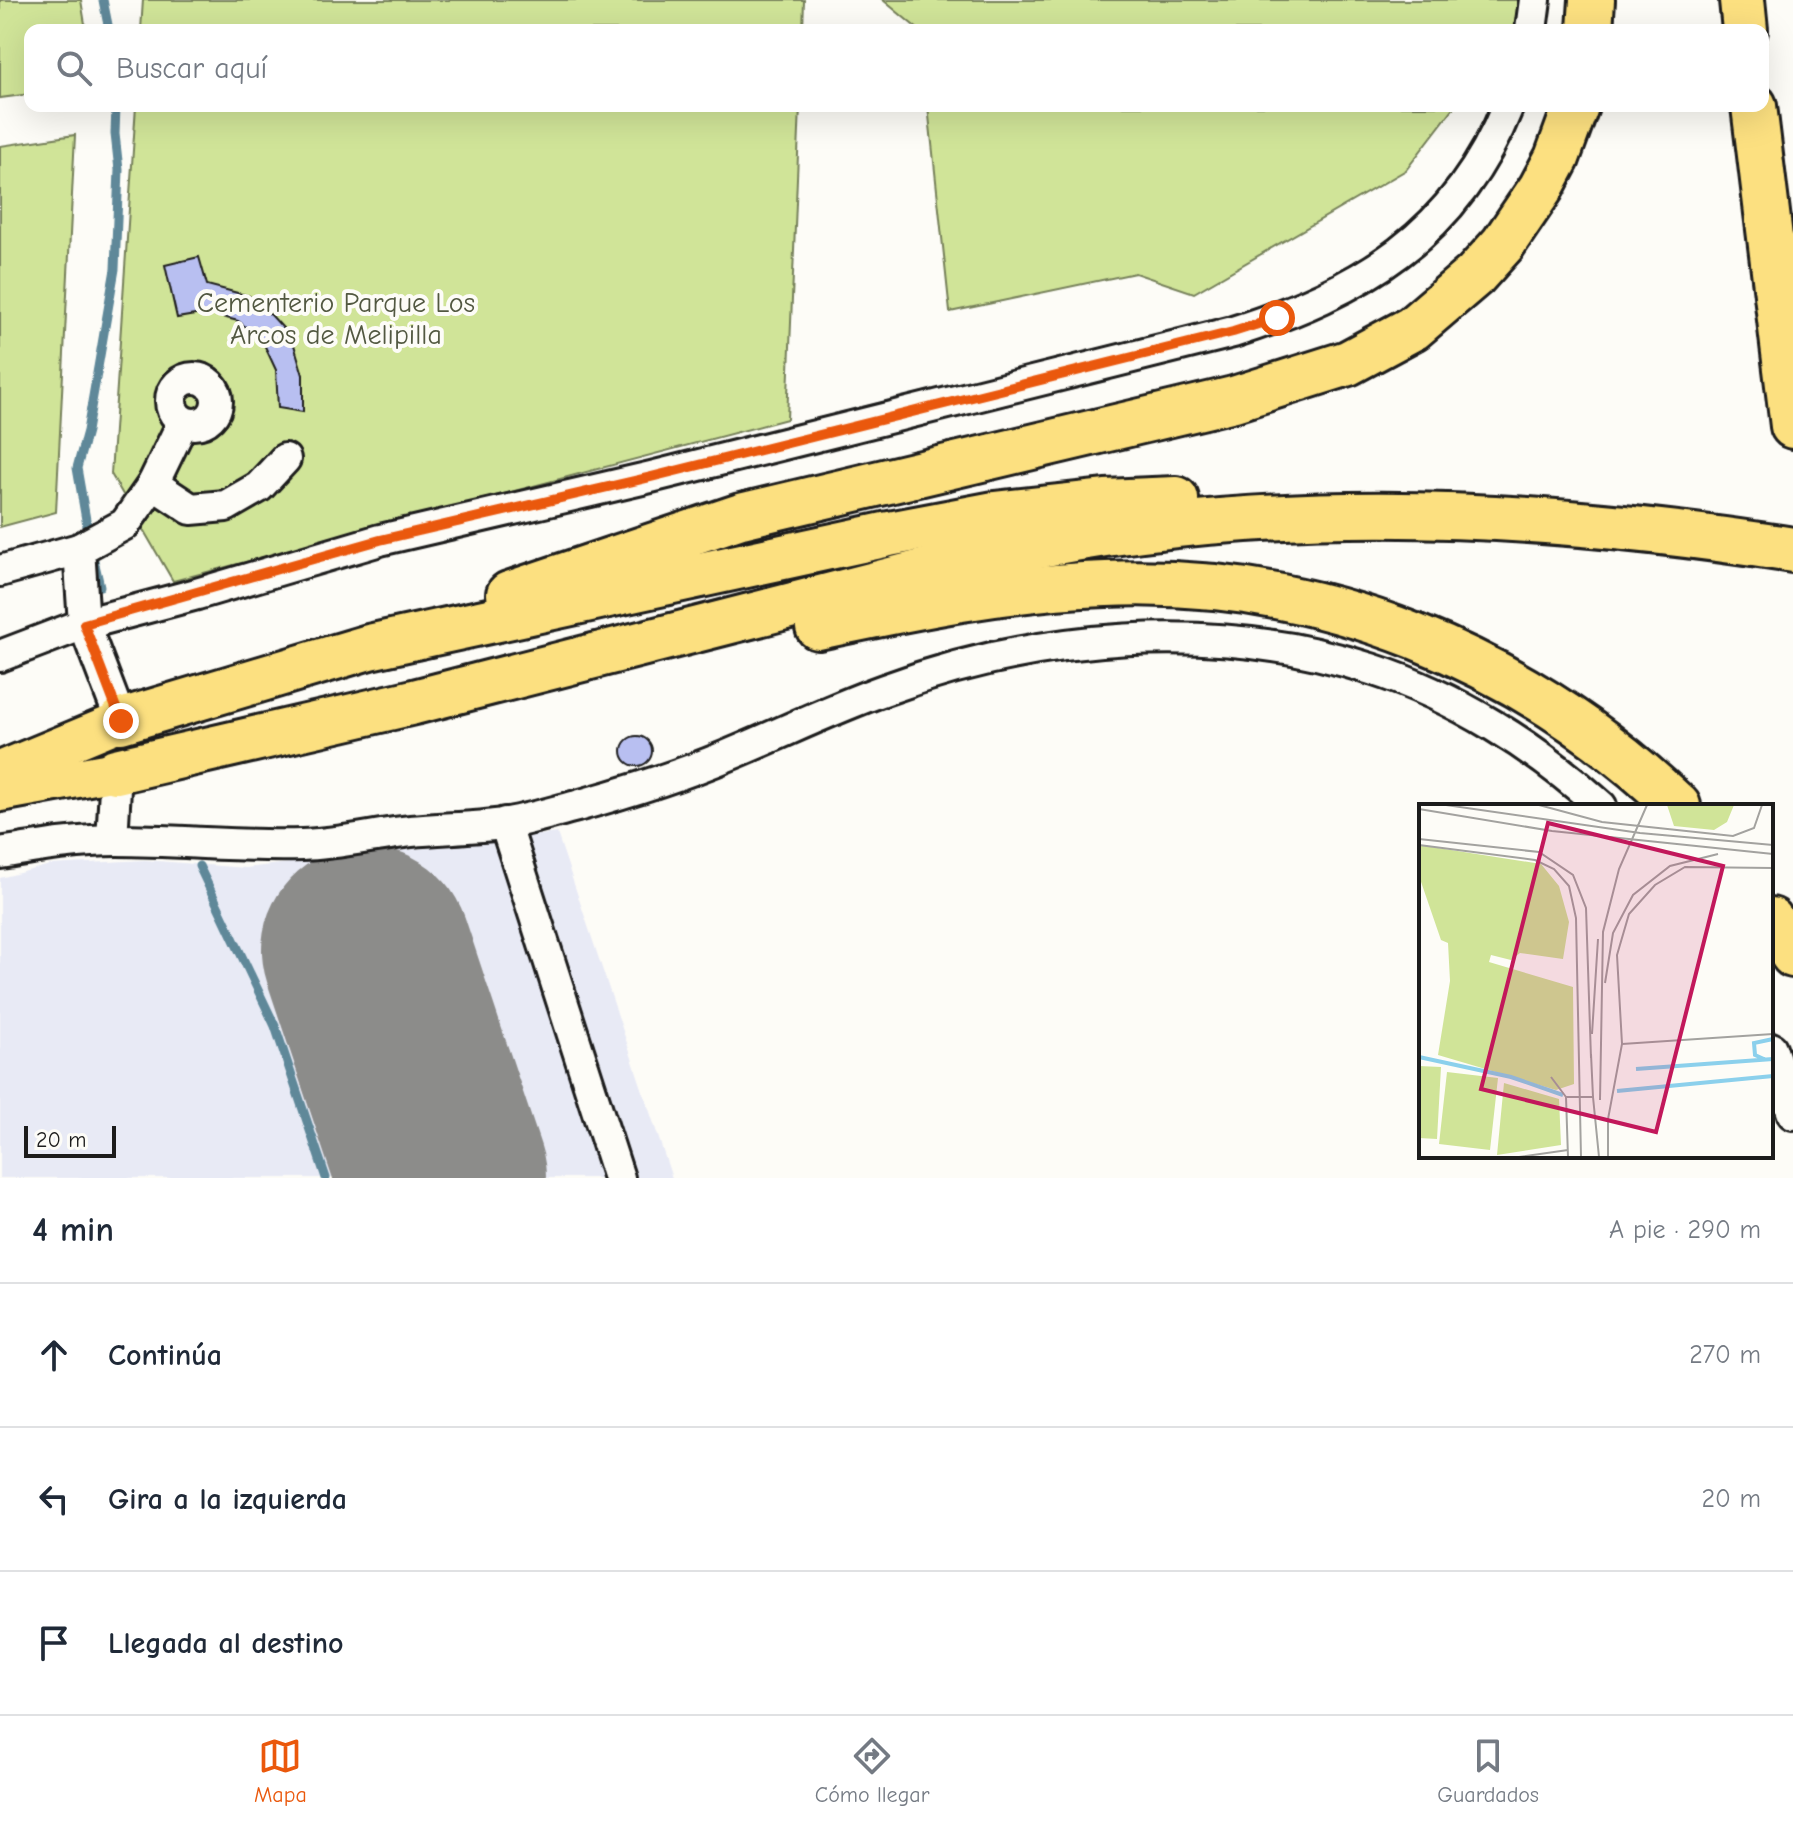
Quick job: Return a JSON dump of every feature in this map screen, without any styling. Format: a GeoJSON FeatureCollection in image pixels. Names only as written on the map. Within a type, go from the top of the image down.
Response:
{"type":"FeatureCollection","features":[{"type":"Feature","properties":{"kind":"highway"},"geometry":{"type":"LineString","coordinates":[[1590,24],[1592,0]]}},
{"type":"Feature","properties":{"kind":"highway"},"geometry":{"type":"LineString","coordinates":[[1742,0],[1744,24]]}},
{"type":"Feature","properties":{"kind":"highway"},"geometry":{"type":"LineString","coordinates":[[121,721],[369,647],[572,571],[741,516],[1234,399],[1348,363],[1413,328],[1475,275],[1503,244],[1541,188],[1557,158],[1574,112]]}},
{"type":"Feature","properties":{"kind":"highway"},"geometry":{"type":"LineString","coordinates":[[1755,112],[1793,426]]}},
{"type":"Feature","properties":{"kind":"highway"},"geometry":{"type":"LineString","coordinates":[[369,647],[889,534],[994,514],[1105,502],[1291,495],[1402,496],[1564,504],[1714,528],[1793,550]]}},
{"type":"Feature","properties":{"kind":"highway"},"geometry":{"type":"LineString","coordinates":[[116,771],[414,702],[1047,542],[1187,522],[1367,515],[1503,517],[1610,525],[1793,530]]}},
{"type":"Feature","properties":{"kind":"highway"},"geometry":{"type":"LineString","coordinates":[[414,702],[629,667],[946,600],[1106,584],[1198,585],[1292,598],[1339,609],[1466,657],[1550,703],[1595,734],[1676,804]]}},
{"type":"Feature","properties":{"kind":"highway"},"geometry":{"type":"LineString","coordinates":[[1773,923],[1793,955]]}},
{"type":"Feature","properties":{"kind":"main road"},"geometry":{"type":"LineString","coordinates":[[0,771],[121,721]]}},
{"type":"Feature","properties":{"kind":"main road"},"geometry":{"type":"LineString","coordinates":[[0,792],[116,771]]}},
{"type":"Feature","properties":{"kind":"street"},"geometry":{"type":"LineString","coordinates":[[1532,24],[1535,0]]}},
{"type":"Feature","properties":{"kind":"street"},"geometry":{"type":"LineString","coordinates":[[0,656],[84,624],[380,540],[651,477],[1233,332],[1277,318],[1310,305],[1373,272],[1423,234],[1446,211],[1470,179],[1505,112]]}},
{"type":"Feature","properties":{"kind":"street"},"geometry":{"type":"LineString","coordinates":[[0,571],[79,549],[125,524],[153,484],[183,422]]}},
{"type":"Feature","properties":{"kind":"street"},"geometry":{"type":"LineString","coordinates":[[153,484],[191,509],[226,506],[259,487],[285,459]]}},
{"type":"Feature","properties":{"kind":"street"},"geometry":{"type":"LineString","coordinates":[[79,549],[84,624],[121,721]]}},
{"type":"Feature","properties":{"kind":"street"},"geometry":{"type":"LineString","coordinates":[[0,853],[112,840],[305,845],[505,823],[614,796],[670,778],[834,709],[947,670],[1063,646],[1162,639],[1211,639],[1265,645],[1345,661],[1407,682],[1443,698],[1523,746],[1569,777],[1599,804]]}},
{"type":"Feature","properties":{"kind":"street"},"geometry":{"type":"LineString","coordinates":[[112,840],[116,771]]}},
{"type":"Feature","properties":{"kind":"street"},"geometry":{"type":"LineString","coordinates":[[505,823],[619,1178]]}},
{"type":"Feature","properties":{"kind":"street"},"geometry":{"type":"LineString","coordinates":[[1773,1054],[1793,1114]]}},
{"type":"Feature","properties":{"kind":"shaded area"},"geometry":{"type":"Polygon","coordinates":[[[557,833],[672,1178],[0,1178],[0,878],[50,865],[145,860],[245,868],[557,833]]]}},
{"type":"Feature","properties":{"kind":"green space"},"geometry":{"type":"Polygon","coordinates":[[[0,0],[81,0],[85,24],[24,24],[24,95],[0,98],[0,0]]]}},
{"type":"Feature","properties":{"kind":"green space"},"geometry":{"type":"Polygon","coordinates":[[[143,0],[804,0],[803,24],[141,24],[143,0]]]}},
{"type":"Feature","properties":{"kind":"green space"},"geometry":{"type":"Polygon","coordinates":[[[883,0],[1518,0],[1517,24],[912,24],[883,0]]]}},
{"type":"Feature","properties":{"kind":"green space","name":"Cementerio Parque Los Arcos de Melipilla"},"geometry":{"type":"Polygon","coordinates":[[[136,112],[800,112],[787,419],[173,581],[111,474],[136,112]]]}},
{"type":"Feature","properties":{"kind":"green space"},"geometry":{"type":"Polygon","coordinates":[[[929,112],[1450,112],[1406,170],[1194,293],[1135,273],[950,312],[929,112]]]}},
{"type":"Feature","properties":{"kind":"green space"},"geometry":{"type":"Polygon","coordinates":[[[75,135],[56,512],[0,527],[0,146],[75,135]]]}},
{"type":"Feature","properties":{"kind":"building"},"geometry":{"type":"Polygon","coordinates":[[[199,257],[207,285],[249,296],[292,338],[303,375],[303,412],[278,408],[276,370],[262,340],[238,321],[207,313],[177,318],[165,265],[199,257]]]}},
{"type":"Feature","properties":{"kind":"building"},"geometry":{"type":"Polygon","coordinates":[[[637,736],[648,740],[652,751],[648,762],[637,766],[626,762],[622,751],[626,740],[637,736]]]}},
{"type":"Feature","properties":{"kind":"waterway"},"geometry":{"type":"LineString","coordinates":[[103,0],[108,24]]}},
{"type":"Feature","properties":{"kind":"waterway"},"geometry":{"type":"LineString","coordinates":[[89,537],[77,468],[87,431],[115,269],[119,170],[116,112]]}},
{"type":"Feature","properties":{"kind":"waterway"},"geometry":{"type":"LineString","coordinates":[[93,556],[100,586]]}},
{"type":"Feature","properties":{"kind":"waterway"},"geometry":{"type":"LineString","coordinates":[[199,866],[275,1026],[326,1178]]}},
{"type":"Feature","properties":{"kind":"runway"},"geometry":{"type":"LineString","coordinates":[[366,950],[442,1178]]}},
{"type":"Feature","properties":{"kind":"route"},"geometry":{"type":"LineString","coordinates":[[121,721],[84,624],[380,540],[651,477],[1233,332],[1277,318]]}}]}
